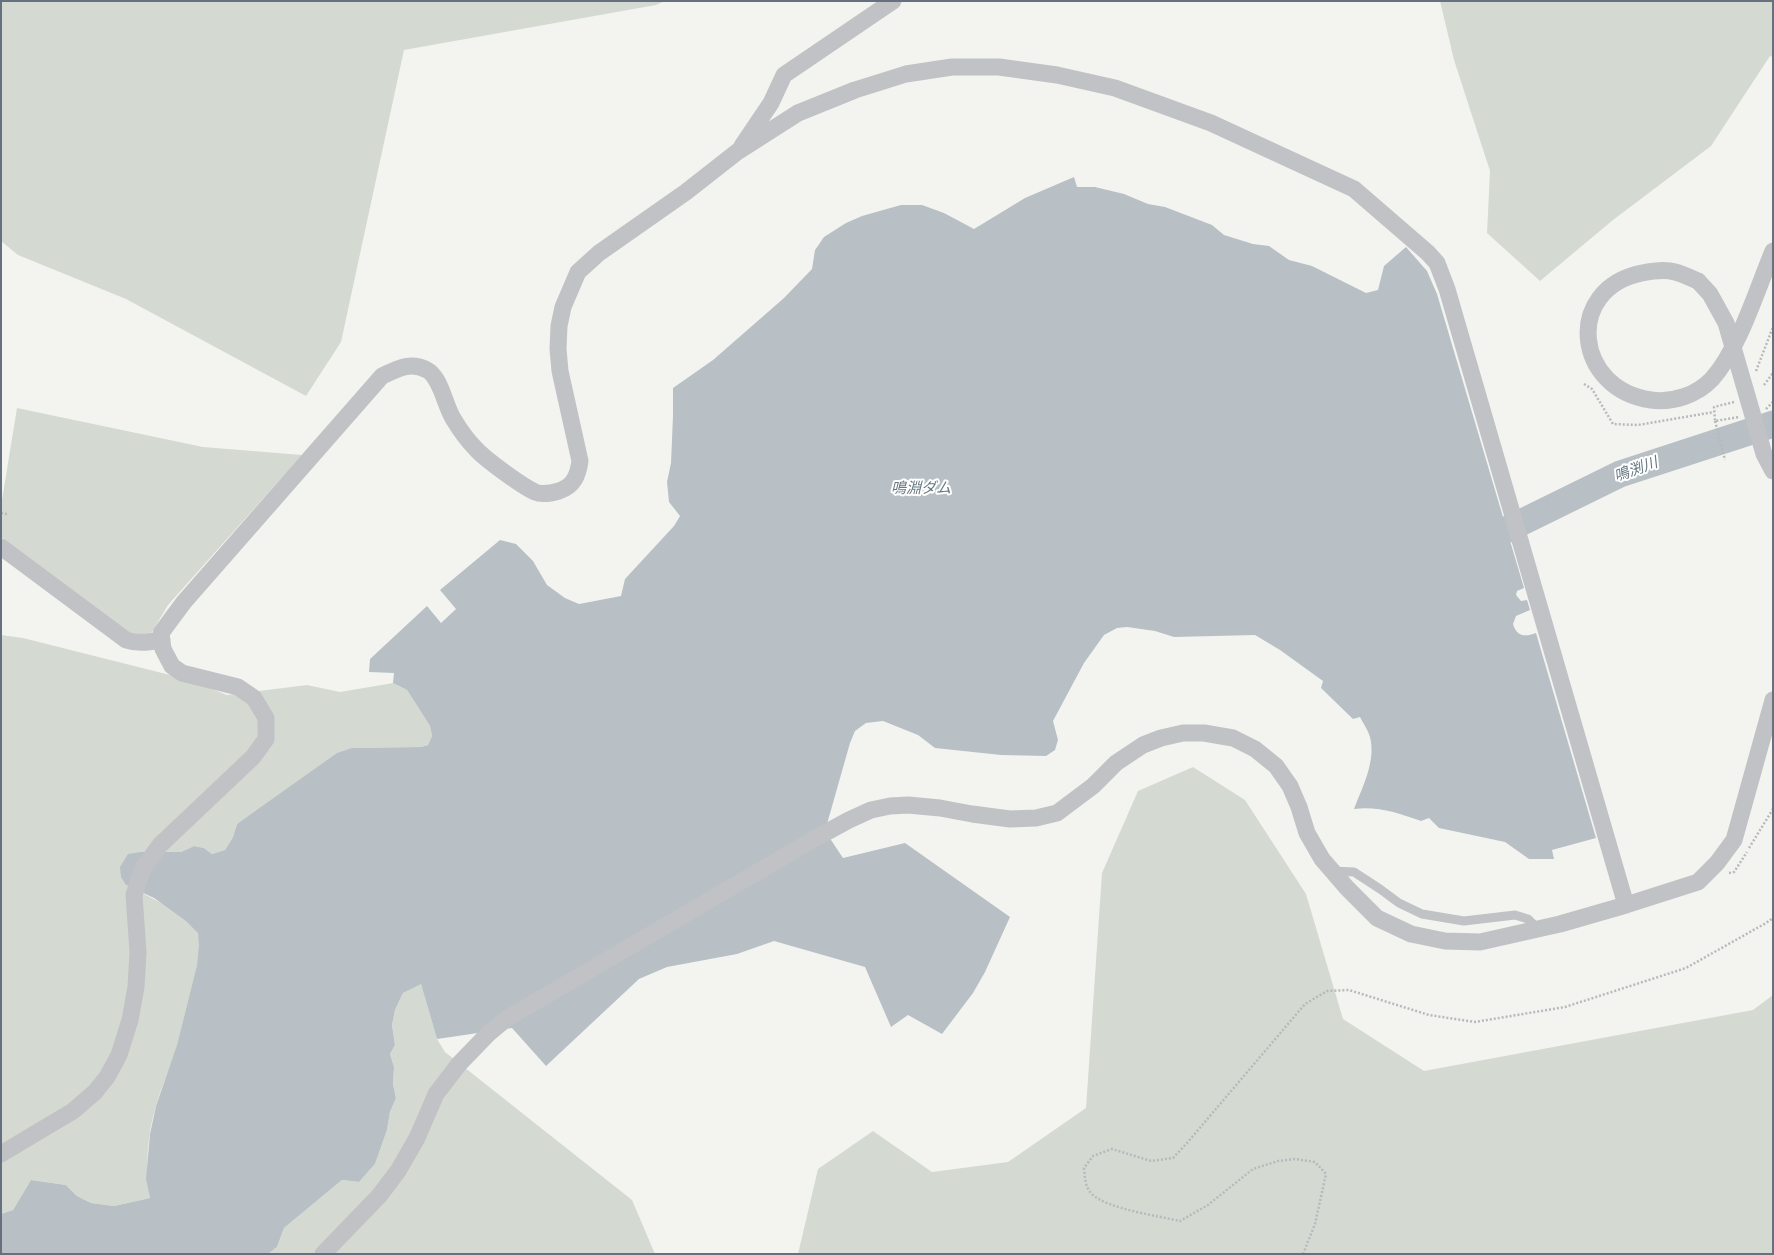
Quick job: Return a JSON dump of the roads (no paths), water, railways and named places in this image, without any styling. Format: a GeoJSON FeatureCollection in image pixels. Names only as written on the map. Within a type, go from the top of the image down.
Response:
{"type":"FeatureCollection","features":[{"type":"Feature","properties":{"kind":"street"},"geometry":{"type":"LineString","coordinates":[[737,152],[771,103],[784,75],[893,1]]}},
{"type":"Feature","properties":{"kind":"street"},"geometry":{"type":"LineString","coordinates":[[1,1154],[73,1111],[96,1092],[108,1077],[119,1055],[130,1020],[136,987],[138,952],[134,895],[143,868],[160,845],[253,757],[266,738],[266,718],[254,698],[238,687],[182,673],[172,666],[163,650],[161,634],[184,602],[382,376],[402,366],[417,366],[429,370],[437,381],[453,419],[476,449],[515,480],[536,493],[551,493],[562,490],[573,483],[580,461],[560,371],[558,349],[559,326],[564,307],[578,272],[598,253],[686,192],[737,152],[798,113],[855,90],[906,74],[952,67],[999,67],[1058,75],[1116,88],[1211,123],[1354,189],[1428,253],[1437,263],[1441,272],[1626,905]]}},
{"type":"Feature","properties":{"kind":"street"},"geometry":{"type":"LineString","coordinates":[[1773,251],[1729,354],[1711,380],[1697,390],[1680,398],[1660,402],[1638,398],[1617,388],[1602,375],[1592,357],[1588,335],[1592,311],[1602,295],[1616,282],[1632,275],[1652,271],[1674,272],[1698,281],[1710,294],[1726,323],[1764,454],[1773,471]]}},
{"type":"Feature","properties":{"kind":"street"},"geometry":{"type":"LineString","coordinates":[[1,547],[126,640],[134,643],[146,643],[162,640]]}},
{"type":"Feature","properties":{"kind":"street"},"geometry":{"type":"LineString","coordinates":[[323,1254],[379,1196],[398,1171],[417,1138],[436,1094],[459,1064],[506,1018],[814,839],[849,820],[872,810],[890,806],[908,805],[940,808],[1010,819],[1036,818],[1057,813],[1093,786],[1116,764],[1144,745],[1161,738],[1183,733],[1204,733],[1233,738],[1255,749],[1276,766],[1293,793],[1307,833],[1322,859],[1347,888],[1377,918],[1411,934],[1445,941],[1480,942],[1538,929],[1626,905],[1698,882],[1717,863],[1734,840],[1773,700]]}},
{"type":"Feature","properties":{"kind":"lane"},"geometry":{"type":"LineString","coordinates":[[1333,871],[1354,872],[1398,903],[1422,914],[1464,921],[1515,915],[1528,919],[1538,929]]}},
{"type":"Feature","properties":{"kind":"water","name":"鳴淵ダム"},"geometry":{"type":"Polygon","coordinates":[[[1074,177],[1077,187],[1095,187],[1124,194],[1148,204],[1165,207],[1212,225],[1224,235],[1253,244],[1269,246],[1289,260],[1312,266],[1366,293],[1378,290],[1384,266],[1406,247],[1427,271],[1437,294],[1524,588],[1517,591],[1516,595],[1521,601],[1527,600],[1530,610],[1516,616],[1513,624],[1519,634],[1528,635],[1536,633],[1596,838],[1552,850],[1554,859],[1529,859],[1505,842],[1439,828],[1429,818],[1421,821],[1380,809],[1354,809],[1365,782],[1370,764],[1370,737],[1360,717],[1353,719],[1321,688],[1323,681],[1280,650],[1255,635],[1174,637],[1155,631],[1127,627],[1117,628],[1104,635],[1084,663],[1053,721],[1058,740],[1055,750],[1046,756],[1001,755],[935,748],[918,735],[883,721],[866,723],[855,731],[850,743],[825,831],[843,858],[905,843],[1010,917],[985,972],[973,993],[942,1034],[908,1015],[891,1027],[865,967],[774,941],[737,954],[667,967],[639,979],[546,1066],[512,1028],[437,1039],[421,984],[403,993],[395,1010],[392,1025],[395,1045],[390,1054],[394,1067],[393,1084],[396,1098],[390,1112],[387,1130],[375,1164],[359,1182],[342,1180],[284,1228],[277,1247],[268,1254],[1,1254],[1,1214],[13,1210],[31,1180],[66,1185],[77,1196],[91,1203],[114,1206],[150,1198],[146,1179],[150,1134],[156,1106],[177,1045],[197,965],[199,945],[198,933],[186,921],[154,898],[126,885],[121,877],[120,867],[128,854],[141,852],[181,852],[194,846],[204,848],[212,854],[225,850],[233,837],[237,824],[337,753],[352,748],[421,747],[428,745],[432,736],[430,726],[407,690],[393,683],[394,673],[369,672],[370,659],[427,606],[441,623],[456,609],[440,590],[500,540],[516,544],[533,561],[547,585],[565,598],[579,604],[621,596],[625,579],[674,526],[680,516],[669,502],[667,482],[671,463],[673,388],[713,360],[784,298],[812,269],[815,250],[824,237],[846,223],[862,216],[901,205],[922,205],[944,213],[974,229],[1025,198],[1074,177]]]}},
{"type":"Feature","properties":{"kind":"waterway","name":"鳴渕川"},"geometry":{"type":"LineString","coordinates":[[1506,530],[1620,474],[1773,424]]}}]}
